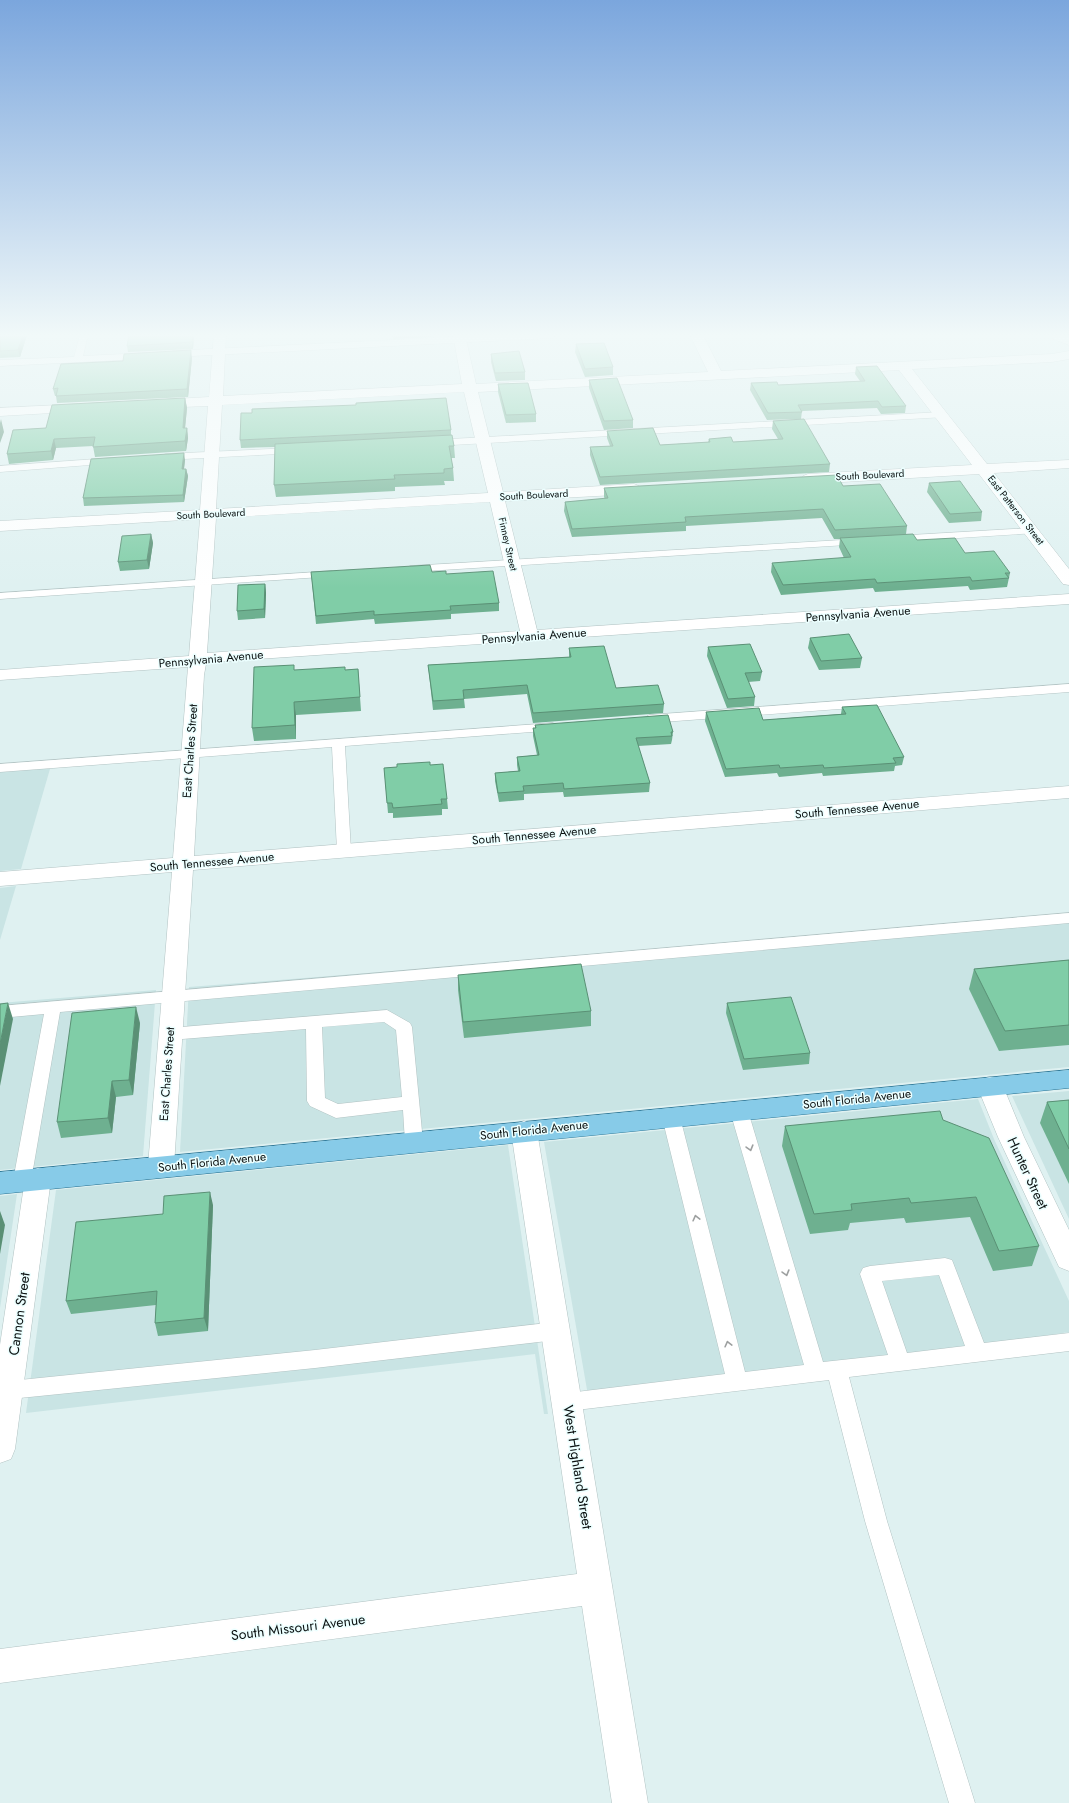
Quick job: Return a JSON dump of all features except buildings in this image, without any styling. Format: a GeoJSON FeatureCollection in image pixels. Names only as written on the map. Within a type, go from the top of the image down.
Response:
{"type":"FeatureCollection","features":[{"type":"Feature","properties":{"kind":"main road","name":"South Florida Avenue"},"geometry":{"type":"LineString","coordinates":[[20,1181],[161,1166],[1069,1079]]}},
{"type":"Feature","properties":{"kind":"street","name":"East Charles Street"},"geometry":{"type":"LineString","coordinates":[[161,1166],[195,675],[198,662],[214,419]]}},
{"type":"Feature","properties":{"kind":"street","name":"Finney Street"},"geometry":{"type":"LineString","coordinates":[[478,419],[530,636]]}},
{"type":"Feature","properties":{"kind":"street","name":"East Patterson Street"},"geometry":{"type":"LineString","coordinates":[[945,419],[1069,580]]}},
{"type":"Feature","properties":{"kind":"street","name":"South Boulevard"},"geometry":{"type":"LineString","coordinates":[[794,480],[1069,464]]}},
{"type":"Feature","properties":{"kind":"street","name":"South Boulevard"},"geometry":{"type":"LineString","coordinates":[[0,526],[646,489]]}},
{"type":"Feature","properties":{"kind":"street","name":"Pennsylvania Avenue"},"geometry":{"type":"LineString","coordinates":[[0,675],[198,662],[214,657],[1069,599]]}},
{"type":"Feature","properties":{"kind":"street","name":"South Tennessee Avenue"},"geometry":{"type":"LineString","coordinates":[[0,879],[1069,792]]}},
{"type":"Feature","properties":{"kind":"street","name":"Hunter Street"},"geometry":{"type":"LineString","coordinates":[[990,1086],[1011,1137],[1069,1259]]}},
{"type":"Feature","properties":{"kind":"street","name":"West Highland Street"},"geometry":{"type":"LineString","coordinates":[[524,1131],[568,1402],[630,1803]]}},
{"type":"Feature","properties":{"kind":"street","name":"Cannon Street"},"geometry":{"type":"LineString","coordinates":[[0,1449],[20,1181]]}},
{"type":"Feature","properties":{"kind":"street","name":"South Missouri Avenue"},"geometry":{"type":"LineString","coordinates":[[0,1666],[596,1588]]}},
{"type":"Feature","properties":{"kind":"lane"},"geometry":{"type":"LineString","coordinates":[[424,443],[484,441],[869,419]]}},
{"type":"Feature","properties":{"kind":"lane"},"geometry":{"type":"LineString","coordinates":[[154,458],[305,450]]}},
{"type":"Feature","properties":{"kind":"lane"},"geometry":{"type":"LineString","coordinates":[[0,469],[122,460]]}},
{"type":"Feature","properties":{"kind":"lane"},"geometry":{"type":"LineString","coordinates":[[882,540],[1032,531]]}},
{"type":"Feature","properties":{"kind":"lane"},"geometry":{"type":"LineString","coordinates":[[401,570],[866,541]]}},
{"type":"Feature","properties":{"kind":"lane"},"geometry":{"type":"LineString","coordinates":[[0,596],[346,573]]}},
{"type":"Feature","properties":{"kind":"lane"},"geometry":{"type":"LineString","coordinates":[[640,720],[1069,688]]}},
{"type":"Feature","properties":{"kind":"lane"},"geometry":{"type":"LineString","coordinates":[[0,768],[568,726]]}},
{"type":"Feature","properties":{"kind":"lane"},"geometry":{"type":"LineString","coordinates":[[338,743],[344,851]]}},
{"type":"Feature","properties":{"kind":"lane"},"geometry":{"type":"LineString","coordinates":[[0,1012],[1069,918]]}},
{"type":"Feature","properties":{"kind":"lane"},"geometry":{"type":"LineString","coordinates":[[20,1181],[52,1008]]}},
{"type":"Feature","properties":{"kind":"lane"},"geometry":{"type":"LineString","coordinates":[[170,1034],[387,1016],[404,1027],[414,1142]]}},
{"type":"Feature","properties":{"kind":"lane"},"geometry":{"type":"LineString","coordinates":[[314,1022],[316,1100],[336,1111],[411,1103]]}},
{"type":"Feature","properties":{"kind":"lane"},"geometry":{"type":"LineString","coordinates":[[739,1110],[876,1521],[962,1803]]}},
{"type":"Feature","properties":{"kind":"lane"},"geometry":{"type":"LineString","coordinates":[[671,1117],[737,1382]]}},
{"type":"Feature","properties":{"kind":"lane"},"geometry":{"type":"LineString","coordinates":[[900,1362],[870,1274],[945,1266],[978,1353]]}},
{"type":"Feature","properties":{"kind":"lane"},"geometry":{"type":"LineString","coordinates":[[4,1391],[315,1359],[556,1331]]}},
{"type":"Feature","properties":{"kind":"lane"},"geometry":{"type":"LineString","coordinates":[[568,1402],[1069,1342]]}},
{"type":"Feature","properties":{"kind":"shaded area"},"geometry":{"type":"Polygon","coordinates":[[[52,762],[21,869],[0,871],[0,764],[52,762]]]}},
{"type":"Feature","properties":{"kind":"shaded area"},"geometry":{"type":"Polygon","coordinates":[[[16,886],[0,940],[0,888],[16,886]]]}},
{"type":"Feature","properties":{"kind":"shaded area"},"geometry":{"type":"Polygon","coordinates":[[[1069,918],[1069,1067],[180,1152],[189,987],[1069,918]]]}},
{"type":"Feature","properties":{"kind":"shaded area"},"geometry":{"type":"Polygon","coordinates":[[[156,990],[143,1156],[0,1170],[0,1003],[156,990]]]}},
{"type":"Feature","properties":{"kind":"shaded area"},"geometry":{"type":"Polygon","coordinates":[[[1069,1091],[1069,1219],[1012,1096],[1069,1091]]]}},
{"type":"Feature","properties":{"kind":"shaded area"},"geometry":{"type":"Polygon","coordinates":[[[978,1099],[994,1139],[1069,1301],[1069,1332],[590,1407],[544,1142],[978,1099]]]}},
{"type":"Feature","properties":{"kind":"shaded area"},"geometry":{"type":"Polygon","coordinates":[[[508,1145],[548,1414],[544,1414],[535,1354],[26,1413],[56,1190],[508,1145]]]}},
{"type":"Feature","properties":{"kind":"shaded area"},"geometry":{"type":"Polygon","coordinates":[[[17,1194],[0,1308],[0,1196],[17,1194]]]}}]}
